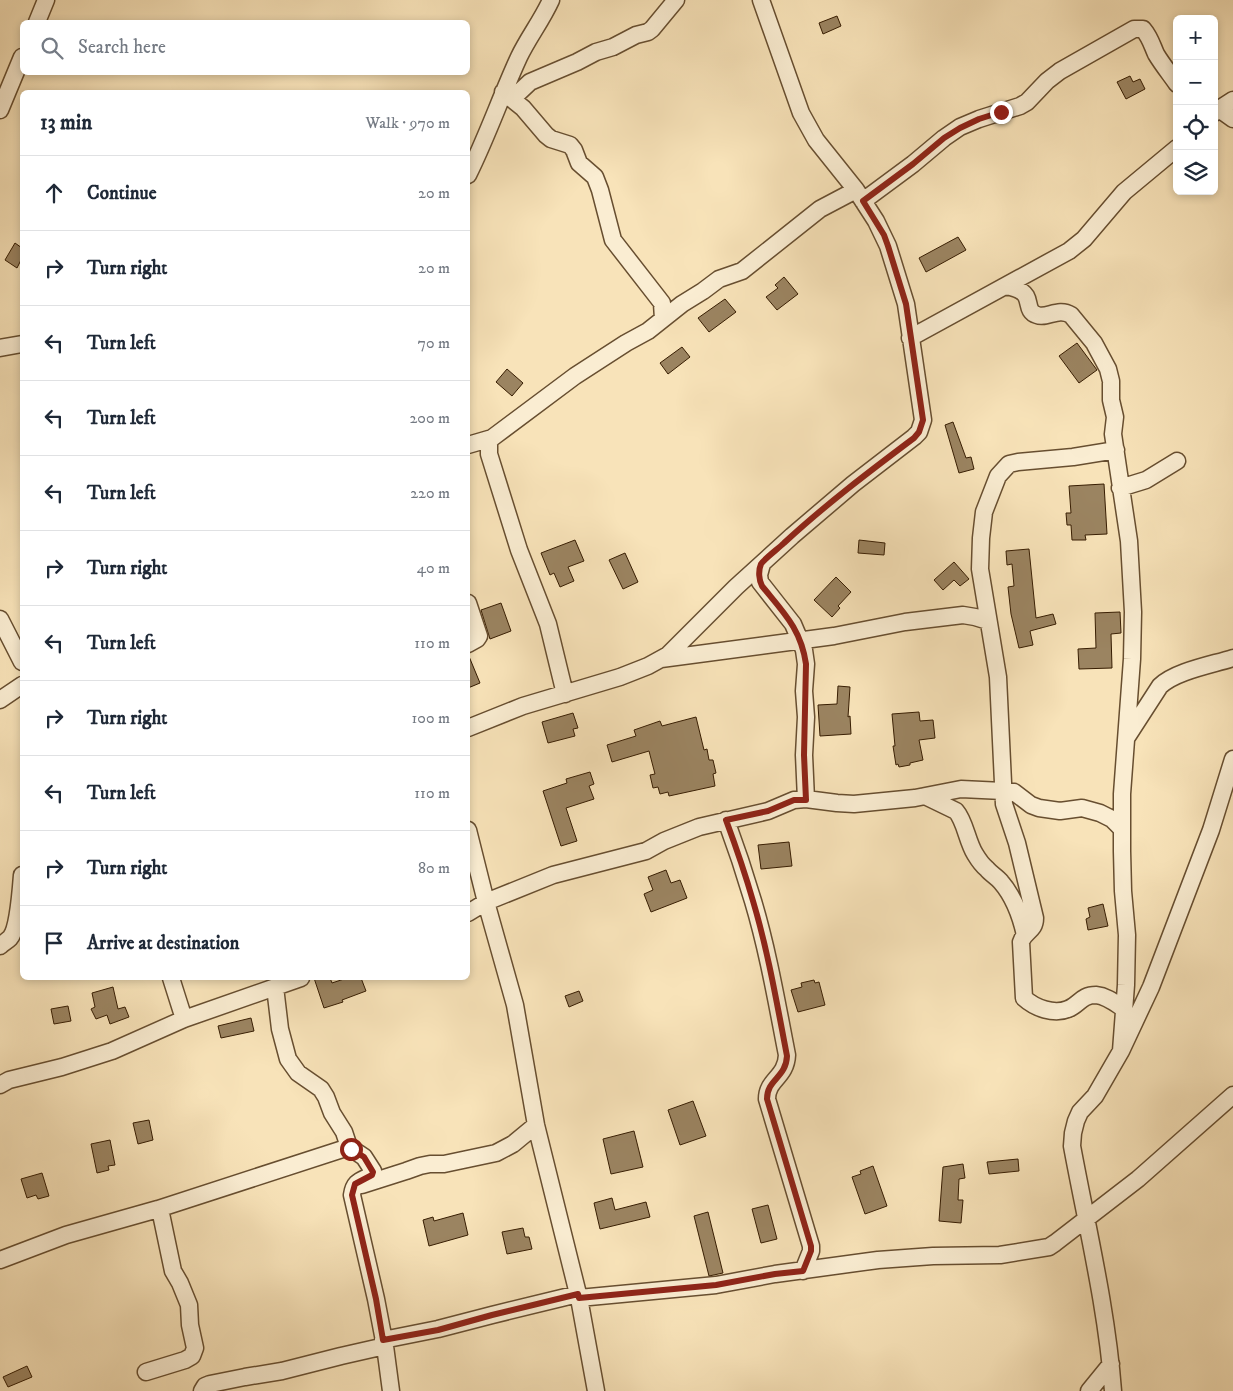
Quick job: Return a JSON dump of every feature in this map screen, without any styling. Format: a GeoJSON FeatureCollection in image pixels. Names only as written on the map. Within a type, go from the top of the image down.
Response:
{"type":"FeatureCollection","features":[{"type":"Feature","properties":{"kind":"street"},"geometry":{"type":"LineString","coordinates":[[38,20],[46,0]]}},
{"type":"Feature","properties":{"kind":"street"},"geometry":{"type":"LineString","coordinates":[[470,171],[508,95],[520,55],[551,0]]}},
{"type":"Feature","properties":{"kind":"street"},"geometry":{"type":"LineString","coordinates":[[508,95],[530,82],[596,52],[636,35],[648,32],[676,0]]}},
{"type":"Feature","properties":{"kind":"street"},"geometry":{"type":"LineString","coordinates":[[470,727],[522,706],[620,678],[661,658],[674,649],[730,593],[807,523],[853,484],[914,438],[919,432],[923,420],[906,304],[884,235],[860,195],[816,140],[801,113],[761,0]]}},
{"type":"Feature","properties":{"kind":"street"},"geometry":{"type":"LineString","coordinates":[[470,444],[492,438],[576,376],[648,330],[682,304],[704,291],[719,278],[737,274],[750,266],[820,209],[860,195],[913,164],[944,138],[960,128],[979,119],[1028,102],[1047,81],[1060,71],[1134,28],[1143,29],[1146,32],[1156,54],[1173,78]]}},
{"type":"Feature","properties":{"kind":"street"},"geometry":{"type":"LineString","coordinates":[[0,110],[20,62]]}},
{"type":"Feature","properties":{"kind":"street"},"geometry":{"type":"LineString","coordinates":[[508,95],[523,108],[546,136],[570,145],[579,163],[594,177],[600,190],[613,240],[662,303],[663,319]]}},
{"type":"Feature","properties":{"kind":"street"},"geometry":{"type":"LineString","coordinates":[[1218,110],[1233,100]]}},
{"type":"Feature","properties":{"kind":"street"},"geometry":{"type":"LineString","coordinates":[[1218,112],[1233,119]]}},
{"type":"Feature","properties":{"kind":"street"},"geometry":{"type":"LineString","coordinates":[[910,338],[1054,260],[1076,245],[1124,192],[1175,150]]}},
{"type":"Feature","properties":{"kind":"street"},"geometry":{"type":"LineString","coordinates":[[1005,286],[1025,293],[1031,310],[1037,315],[1057,312],[1066,312],[1071,315],[1094,343],[1108,369],[1111,381],[1111,400],[1115,417],[1113,434],[1129,541],[1133,612],[1132,659],[1122,794],[1123,890],[1127,935],[1121,1052]]}},
{"type":"Feature","properties":{"kind":"street"},"geometry":{"type":"LineString","coordinates":[[0,348],[20,344]]}},
{"type":"Feature","properties":{"kind":"street"},"geometry":{"type":"LineString","coordinates":[[492,438],[489,442],[489,454],[519,550],[548,624],[565,694]]}},
{"type":"Feature","properties":{"kind":"street"},"geometry":{"type":"LineString","coordinates":[[1116,450],[1009,464],[998,476],[984,512],[980,569],[998,677],[1004,804],[1017,843],[1035,918],[1033,928],[1022,938],[1021,942],[1024,998],[1045,1010],[1059,1010],[1068,1009],[1085,997],[1094,995],[1110,999],[1124,1009]]}},
{"type":"Feature","properties":{"kind":"street"},"geometry":{"type":"LineString","coordinates":[[1120,488],[1146,480],[1177,461]]}},
{"type":"Feature","properties":{"kind":"street"},"geometry":{"type":"LineString","coordinates":[[762,564],[760,582],[793,624],[804,650],[806,664],[804,755],[806,800]]}},
{"type":"Feature","properties":{"kind":"street"},"geometry":{"type":"LineString","coordinates":[[470,609],[479,636],[470,643]]}},
{"type":"Feature","properties":{"kind":"street"},"geometry":{"type":"LineString","coordinates":[[661,658],[834,636],[905,622],[963,616],[988,621]]}},
{"type":"Feature","properties":{"kind":"street"},"geometry":{"type":"LineString","coordinates":[[0,618],[20,658]]}},
{"type":"Feature","properties":{"kind":"street"},"geometry":{"type":"LineString","coordinates":[[1126,739],[1160,686],[1166,680],[1179,674],[1233,658]]}},
{"type":"Feature","properties":{"kind":"street"},"geometry":{"type":"LineString","coordinates":[[0,700],[20,686]]}},
{"type":"Feature","properties":{"kind":"street"},"geometry":{"type":"LineString","coordinates":[[1127,1391],[1112,1378],[1098,1282],[1072,1146],[1073,1133],[1080,1112],[1095,1096],[1121,1052],[1155,978],[1211,830],[1233,759]]}},
{"type":"Feature","properties":{"kind":"street"},"geometry":{"type":"LineString","coordinates":[[470,912],[486,902],[553,874],[646,851],[664,841],[698,827],[768,811],[794,800],[846,804],[892,801],[962,789],[1003,791],[1014,792],[1031,805],[1039,808],[1060,811],[1082,808],[1100,813],[1112,819],[1122,829]]}},
{"type":"Feature","properties":{"kind":"street"},"geometry":{"type":"LineString","coordinates":[[925,796],[956,811],[959,815],[974,852],[987,870],[1002,883],[1015,906],[1025,935]]}},
{"type":"Feature","properties":{"kind":"street"},"geometry":{"type":"LineString","coordinates":[[726,820],[754,902],[772,974],[787,1056],[785,1068],[768,1089],[767,1099],[810,1241],[811,1251],[803,1271]]}},
{"type":"Feature","properties":{"kind":"street"},"geometry":{"type":"LineString","coordinates":[[470,838],[515,1005],[536,1125],[579,1296],[596,1391]]}},
{"type":"Feature","properties":{"kind":"street"},"geometry":{"type":"LineString","coordinates":[[0,946],[8,940],[12,933],[20,902]]}},
{"type":"Feature","properties":{"kind":"street"},"geometry":{"type":"LineString","coordinates":[[172,980],[184,1019]]}},
{"type":"Feature","properties":{"kind":"street"},"geometry":{"type":"LineString","coordinates":[[0,1085],[9,1080],[62,1067],[112,1051],[184,1019],[245,996],[295,980]]}},
{"type":"Feature","properties":{"kind":"street"},"geometry":{"type":"LineString","coordinates":[[275,987],[280,1029],[288,1059],[298,1073],[321,1089],[332,1113],[344,1132],[349,1147],[364,1157],[373,1172],[372,1175],[353,1187],[352,1195],[376,1299],[391,1391]]}},
{"type":"Feature","properties":{"kind":"street"},"geometry":{"type":"LineString","coordinates":[[202,1391],[205,1386],[210,1384],[247,1384],[384,1343],[492,1315],[579,1296],[716,1285],[775,1274],[878,1260],[933,1256],[1000,1255],[1040,1249],[1055,1243],[1138,1179],[1233,1096]]}},
{"type":"Feature","properties":{"kind":"street"},"geometry":{"type":"LineString","coordinates":[[353,1187],[406,1172],[420,1166],[444,1164],[496,1153],[513,1144],[536,1125]]}},
{"type":"Feature","properties":{"kind":"street"},"geometry":{"type":"LineString","coordinates":[[0,1260],[66,1235],[160,1208],[349,1147]]}},
{"type":"Feature","properties":{"kind":"street"},"geometry":{"type":"LineString","coordinates":[[146,1372],[185,1360],[192,1356],[196,1348],[190,1325],[189,1305],[173,1271],[160,1208]]}},
{"type":"Feature","properties":{"kind":"street"},"geometry":{"type":"LineString","coordinates":[[1089,1391],[1112,1378]]}},
{"type":"Feature","properties":{"kind":"building"},"geometry":{"type":"Polygon","coordinates":[[[837,16],[841,26],[823,34],[819,23],[837,16]]]}},
{"type":"Feature","properties":{"kind":"building"},"geometry":{"type":"Polygon","coordinates":[[[1130,76],[1133,82],[1140,79],[1145,89],[1126,99],[1117,82],[1130,76]]]}},
{"type":"Feature","properties":{"kind":"building"},"geometry":{"type":"Polygon","coordinates":[[[958,237],[966,250],[926,272],[919,258],[958,237]]]}},
{"type":"Feature","properties":{"kind":"building"},"geometry":{"type":"Polygon","coordinates":[[[15,243],[20,247],[20,262],[17,268],[5,260],[15,243]]]}},
{"type":"Feature","properties":{"kind":"building"},"geometry":{"type":"Polygon","coordinates":[[[784,277],[798,294],[777,310],[766,297],[778,288],[775,285],[784,277]]]}},
{"type":"Feature","properties":{"kind":"building"},"geometry":{"type":"Polygon","coordinates":[[[725,299],[736,312],[709,332],[698,318],[725,299]]]}},
{"type":"Feature","properties":{"kind":"building"},"geometry":{"type":"Polygon","coordinates":[[[1077,343],[1097,370],[1079,383],[1059,356],[1077,343]]]}},
{"type":"Feature","properties":{"kind":"building"},"geometry":{"type":"Polygon","coordinates":[[[682,347],[690,357],[668,374],[660,363],[682,347]]]}},
{"type":"Feature","properties":{"kind":"building"},"geometry":{"type":"Polygon","coordinates":[[[507,369],[523,383],[512,396],[496,382],[507,369]]]}},
{"type":"Feature","properties":{"kind":"building"},"geometry":{"type":"Polygon","coordinates":[[[953,422],[966,458],[971,457],[974,469],[959,473],[945,425],[953,422]]]}},
{"type":"Feature","properties":{"kind":"building"},"geometry":{"type":"Polygon","coordinates":[[[1104,484],[1107,534],[1085,535],[1086,540],[1072,540],[1071,525],[1067,525],[1066,513],[1071,513],[1069,486],[1104,484]]]}},
{"type":"Feature","properties":{"kind":"building"},"geometry":{"type":"Polygon","coordinates":[[[575,540],[584,561],[568,567],[574,581],[560,587],[554,573],[550,575],[541,553],[575,540]]]}},
{"type":"Feature","properties":{"kind":"building"},"geometry":{"type":"Polygon","coordinates":[[[859,540],[885,543],[884,555],[858,553],[859,540]]]}},
{"type":"Feature","properties":{"kind":"building"},"geometry":{"type":"Polygon","coordinates":[[[1029,549],[1036,618],[1053,614],[1056,624],[1030,631],[1033,645],[1019,648],[1011,614],[1008,587],[1014,586],[1012,564],[1007,565],[1006,551],[1029,549]]]}},
{"type":"Feature","properties":{"kind":"building"},"geometry":{"type":"Polygon","coordinates":[[[625,553],[638,582],[623,589],[609,560],[625,553]]]}},
{"type":"Feature","properties":{"kind":"building"},"geometry":{"type":"Polygon","coordinates":[[[954,562],[969,579],[960,586],[954,580],[943,590],[934,580],[954,562]]]}},
{"type":"Feature","properties":{"kind":"building"},"geometry":{"type":"Polygon","coordinates":[[[836,577],[851,592],[838,606],[840,608],[832,617],[814,600],[836,577]]]}},
{"type":"Feature","properties":{"kind":"building"},"geometry":{"type":"Polygon","coordinates":[[[501,603],[511,631],[490,639],[481,610],[501,603]]]}},
{"type":"Feature","properties":{"kind":"building"},"geometry":{"type":"Polygon","coordinates":[[[1120,612],[1121,633],[1111,634],[1112,668],[1079,669],[1078,649],[1096,648],[1095,613],[1120,612]]]}},
{"type":"Feature","properties":{"kind":"building"},"geometry":{"type":"Polygon","coordinates":[[[470,659],[480,683],[470,687],[470,659]]]}},
{"type":"Feature","properties":{"kind":"building"},"geometry":{"type":"Polygon","coordinates":[[[838,686],[850,687],[848,717],[850,716],[851,734],[820,736],[818,705],[837,704],[838,686]]]}},
{"type":"Feature","properties":{"kind":"building"},"geometry":{"type":"Polygon","coordinates":[[[919,712],[920,721],[933,720],[935,738],[919,740],[923,760],[899,767],[898,764],[896,765],[893,746],[895,746],[892,714],[919,712]]]}},
{"type":"Feature","properties":{"kind":"building"},"geometry":{"type":"Polygon","coordinates":[[[573,713],[578,728],[573,729],[575,736],[548,743],[542,722],[573,713]]]}},
{"type":"Feature","properties":{"kind":"building"},"geometry":{"type":"Polygon","coordinates":[[[696,717],[704,750],[707,749],[709,760],[713,760],[716,773],[713,774],[715,786],[669,796],[668,792],[660,794],[658,787],[653,788],[650,775],[655,774],[649,751],[612,762],[607,745],[636,736],[634,730],[660,721],[662,726],[696,717]]]}},
{"type":"Feature","properties":{"kind":"building"},"geometry":{"type":"Polygon","coordinates":[[[590,772],[594,784],[589,786],[594,799],[566,808],[577,841],[561,846],[543,791],[567,783],[566,779],[590,772]]]}},
{"type":"Feature","properties":{"kind":"building"},"geometry":{"type":"Polygon","coordinates":[[[789,842],[792,866],[761,869],[758,845],[789,842]]]}},
{"type":"Feature","properties":{"kind":"building"},"geometry":{"type":"Polygon","coordinates":[[[666,870],[671,883],[680,880],[687,898],[651,912],[644,894],[653,890],[648,877],[666,870]]]}},
{"type":"Feature","properties":{"kind":"building"},"geometry":{"type":"Polygon","coordinates":[[[1103,904],[1108,926],[1088,930],[1086,919],[1090,917],[1088,908],[1103,904]]]}},
{"type":"Feature","properties":{"kind":"building"},"geometry":{"type":"Polygon","coordinates":[[[315,980],[331,980],[332,983],[341,980],[362,980],[366,991],[342,1000],[343,1002],[324,1008],[315,980]]]}},
{"type":"Feature","properties":{"kind":"building"},"geometry":{"type":"Polygon","coordinates":[[[814,980],[815,983],[819,982],[825,1005],[798,1012],[791,990],[802,987],[801,983],[814,980]]]}},
{"type":"Feature","properties":{"kind":"building"},"geometry":{"type":"Polygon","coordinates":[[[113,987],[118,1009],[125,1007],[129,1017],[110,1024],[107,1015],[96,1019],[91,1009],[95,1007],[92,993],[113,987]]]}},
{"type":"Feature","properties":{"kind":"building"},"geometry":{"type":"Polygon","coordinates":[[[579,991],[583,1001],[569,1007],[565,996],[579,991]]]}},
{"type":"Feature","properties":{"kind":"building"},"geometry":{"type":"Polygon","coordinates":[[[68,1006],[71,1021],[54,1024],[51,1009],[68,1006]]]}},
{"type":"Feature","properties":{"kind":"building"},"geometry":{"type":"Polygon","coordinates":[[[251,1018],[254,1031],[221,1038],[218,1026],[251,1018]]]}},
{"type":"Feature","properties":{"kind":"building"},"geometry":{"type":"Polygon","coordinates":[[[693,1101],[706,1136],[680,1145],[668,1110],[693,1101]]]}},
{"type":"Feature","properties":{"kind":"building"},"geometry":{"type":"Polygon","coordinates":[[[149,1120],[153,1140],[138,1144],[133,1123],[149,1120]]]}},
{"type":"Feature","properties":{"kind":"building"},"geometry":{"type":"Polygon","coordinates":[[[634,1131],[643,1167],[611,1174],[603,1139],[634,1131]]]}},
{"type":"Feature","properties":{"kind":"building"},"geometry":{"type":"Polygon","coordinates":[[[110,1140],[115,1165],[108,1166],[109,1170],[97,1173],[91,1144],[110,1140]]]}},
{"type":"Feature","properties":{"kind":"building"},"geometry":{"type":"Polygon","coordinates":[[[1018,1159],[1019,1171],[989,1174],[987,1162],[1018,1159]]]}},
{"type":"Feature","properties":{"kind":"building"},"geometry":{"type":"Polygon","coordinates":[[[963,1164],[965,1178],[959,1179],[958,1200],[963,1200],[961,1223],[939,1221],[943,1167],[963,1164]]]}},
{"type":"Feature","properties":{"kind":"building"},"geometry":{"type":"Polygon","coordinates":[[[873,1166],[887,1206],[865,1214],[852,1177],[861,1174],[860,1171],[873,1166]]]}},
{"type":"Feature","properties":{"kind":"building"},"geometry":{"type":"Polygon","coordinates":[[[42,1173],[49,1196],[38,1199],[36,1195],[27,1198],[21,1179],[42,1173]]]}},
{"type":"Feature","properties":{"kind":"building"},"geometry":{"type":"Polygon","coordinates":[[[612,1198],[615,1210],[646,1202],[650,1217],[600,1229],[594,1203],[612,1198]]]}},
{"type":"Feature","properties":{"kind":"building"},"geometry":{"type":"Polygon","coordinates":[[[768,1205],[777,1239],[761,1243],[752,1209],[768,1205]]]}},
{"type":"Feature","properties":{"kind":"building"},"geometry":{"type":"Polygon","coordinates":[[[708,1212],[723,1273],[709,1276],[694,1216],[708,1212]]]}},
{"type":"Feature","properties":{"kind":"building"},"geometry":{"type":"Polygon","coordinates":[[[463,1213],[468,1235],[429,1246],[423,1220],[433,1217],[434,1221],[463,1213]]]}},
{"type":"Feature","properties":{"kind":"building"},"geometry":{"type":"Polygon","coordinates":[[[523,1228],[525,1237],[529,1237],[532,1249],[507,1254],[502,1232],[523,1228]]]}},
{"type":"Feature","properties":{"kind":"building"},"geometry":{"type":"Polygon","coordinates":[[[27,1366],[32,1377],[8,1387],[3,1377],[27,1366]]]}},
{"type":"Feature","properties":{"kind":"route"},"geometry":{"type":"LineString","coordinates":[[351,1149],[367,1160],[373,1172],[372,1175],[355,1184],[352,1195],[376,1299],[383,1340],[438,1330],[578,1294],[579,1298],[716,1285],[803,1271],[811,1251],[809,1236],[767,1099],[768,1089],[785,1068],[787,1056],[772,974],[754,902],[726,820],[768,811],[794,800],[806,800],[804,755],[806,664],[804,650],[793,624],[762,586],[759,575],[762,564],[792,536],[853,484],[914,438],[922,427],[923,420],[906,304],[884,235],[863,201],[944,138],[979,119],[1001,112]]}}]}
